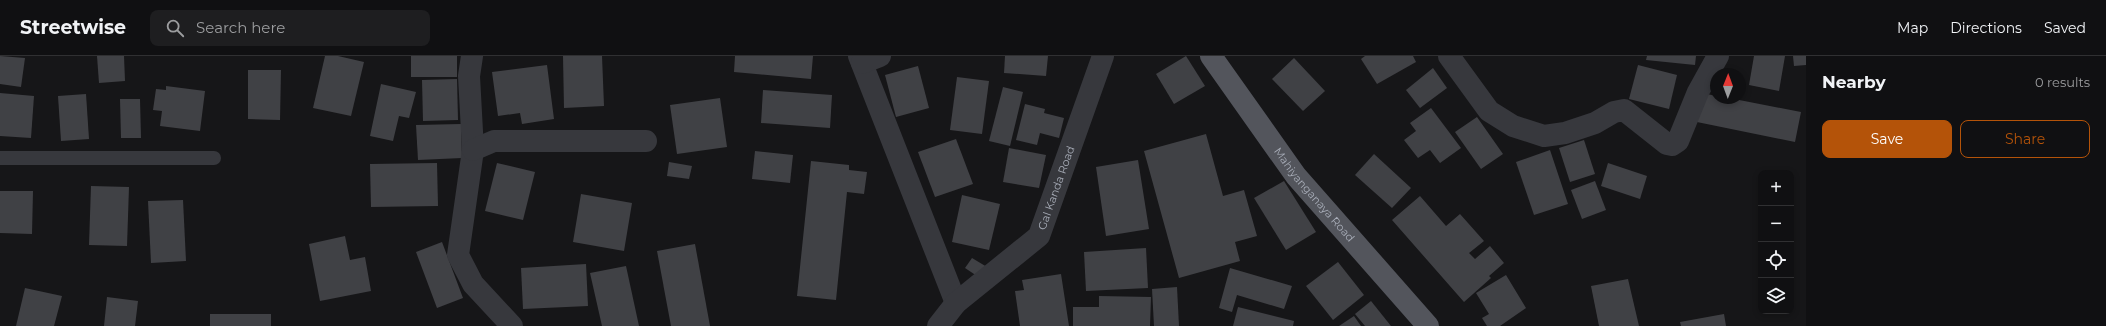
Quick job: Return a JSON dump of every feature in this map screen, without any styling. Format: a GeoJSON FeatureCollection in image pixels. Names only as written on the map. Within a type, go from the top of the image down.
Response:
{"type":"FeatureCollection","features":[{"type":"Feature","properties":{"kind":"main road","name":"Mahiyanganaya Road"},"geometry":{"type":"LineString","coordinates":[[1212,56],[1296,176],[1428,326]]}},
{"type":"Feature","properties":{"kind":"street"},"geometry":{"type":"LineString","coordinates":[[472,56],[469,76],[473,150],[458,254],[473,284],[512,326]]}},
{"type":"Feature","properties":{"kind":"street","name":"Gal Kanda Road"},"geometry":{"type":"LineString","coordinates":[[938,326],[956,303],[1039,236],[1103,56]]}},
{"type":"Feature","properties":{"kind":"street"},"geometry":{"type":"LineString","coordinates":[[1449,56],[1488,111],[1513,126],[1544,136],[1565,133],[1595,123],[1614,112],[1624,110],[1667,144],[1672,145],[1678,141],[1698,92],[1718,56]]}},
{"type":"Feature","properties":{"kind":"street"},"geometry":{"type":"LineString","coordinates":[[867,58],[956,303]]}},
{"type":"Feature","properties":{"kind":"street"},"geometry":{"type":"LineString","coordinates":[[473,150],[494,141],[646,141]]}},
{"type":"Feature","properties":{"kind":"lane"},"geometry":{"type":"LineString","coordinates":[[0,158],[214,158]]}},
{"type":"Feature","properties":{"kind":"building"},"geometry":{"type":"Polygon","coordinates":[[[0,56],[25,58],[21,87],[0,84],[0,56]]]}},
{"type":"Feature","properties":{"kind":"building"},"geometry":{"type":"Polygon","coordinates":[[[97,56],[124,56],[125,81],[99,83],[97,56]]]}},
{"type":"Feature","properties":{"kind":"building"},"geometry":{"type":"Polygon","coordinates":[[[325,56],[338,56],[364,62],[351,116],[313,108],[325,56]]]}},
{"type":"Feature","properties":{"kind":"building"},"geometry":{"type":"Polygon","coordinates":[[[411,56],[457,56],[457,77],[411,77],[411,56]]]}},
{"type":"Feature","properties":{"kind":"building"},"geometry":{"type":"Polygon","coordinates":[[[563,56],[602,56],[604,106],[564,108],[563,56]]]}},
{"type":"Feature","properties":{"kind":"building"},"geometry":{"type":"Polygon","coordinates":[[[735,56],[813,56],[811,79],[734,72],[735,56]]]}},
{"type":"Feature","properties":{"kind":"building"},"geometry":{"type":"Polygon","coordinates":[[[1005,56],[1048,56],[1046,76],[1004,73],[1005,56]]]}},
{"type":"Feature","properties":{"kind":"building"},"geometry":{"type":"Polygon","coordinates":[[[1186,56],[1205,86],[1174,104],[1156,74],[1186,56]]]}},
{"type":"Feature","properties":{"kind":"building"},"geometry":{"type":"Polygon","coordinates":[[[1365,56],[1413,56],[1416,62],[1377,84],[1361,59],[1365,56]]]}},
{"type":"Feature","properties":{"kind":"building"},"geometry":{"type":"Polygon","coordinates":[[[1647,56],[1696,56],[1695,65],[1646,60],[1647,56]]]}},
{"type":"Feature","properties":{"kind":"building"},"geometry":{"type":"Polygon","coordinates":[[[1754,56],[1785,56],[1779,91],[1749,85],[1754,56]]]}},
{"type":"Feature","properties":{"kind":"building"},"geometry":{"type":"Polygon","coordinates":[[[1793,56],[1806,56],[1806,65],[1794,66],[1793,56]]]}},
{"type":"Feature","properties":{"kind":"building"},"geometry":{"type":"Polygon","coordinates":[[[1294,58],[1325,91],[1303,111],[1272,79],[1294,58]]]}},
{"type":"Feature","properties":{"kind":"building"},"geometry":{"type":"Polygon","coordinates":[[[547,65],[554,119],[522,124],[520,113],[498,116],[492,72],[547,65]]]}},
{"type":"Feature","properties":{"kind":"building"},"geometry":{"type":"Polygon","coordinates":[[[1638,65],[1677,75],[1669,109],[1629,99],[1638,65]]]}},
{"type":"Feature","properties":{"kind":"building"},"geometry":{"type":"Polygon","coordinates":[[[918,66],[929,108],[896,117],[885,75],[918,66]]]}},
{"type":"Feature","properties":{"kind":"building"},"geometry":{"type":"Polygon","coordinates":[[[1433,68],[1447,88],[1420,108],[1406,90],[1433,68]]]}},
{"type":"Feature","properties":{"kind":"building"},"geometry":{"type":"Polygon","coordinates":[[[248,70],[281,70],[280,120],[248,119],[248,70]]]}},
{"type":"Feature","properties":{"kind":"building"},"geometry":{"type":"Polygon","coordinates":[[[957,77],[989,81],[982,134],[950,130],[957,77]]]}},
{"type":"Feature","properties":{"kind":"building"},"geometry":{"type":"Polygon","coordinates":[[[457,79],[458,120],[423,121],[422,80],[457,79]]]}},
{"type":"Feature","properties":{"kind":"building"},"geometry":{"type":"Polygon","coordinates":[[[381,84],[416,92],[409,118],[399,116],[393,141],[370,136],[381,84]]]}},
{"type":"Feature","properties":{"kind":"building"},"geometry":{"type":"Polygon","coordinates":[[[166,86],[205,91],[200,131],[160,126],[162,111],[153,110],[156,89],[166,90],[166,86]]]}},
{"type":"Feature","properties":{"kind":"building"},"geometry":{"type":"Polygon","coordinates":[[[1003,87],[1023,92],[1010,146],[989,141],[1003,87]]]}},
{"type":"Feature","properties":{"kind":"building"},"geometry":{"type":"Polygon","coordinates":[[[763,90],[832,95],[830,128],[761,123],[763,90]]]}},
{"type":"Feature","properties":{"kind":"building"},"geometry":{"type":"Polygon","coordinates":[[[1698,92],[1710,95],[1710,104],[1746,104],[1746,101],[1801,112],[1795,142],[1692,121],[1698,92]]]}},
{"type":"Feature","properties":{"kind":"building"},"geometry":{"type":"Polygon","coordinates":[[[0,93],[34,96],[31,138],[0,136],[0,93]]]}},
{"type":"Feature","properties":{"kind":"building"},"geometry":{"type":"Polygon","coordinates":[[[86,94],[89,139],[61,141],[58,96],[86,94]]]}},
{"type":"Feature","properties":{"kind":"building"},"geometry":{"type":"Polygon","coordinates":[[[720,98],[727,147],[677,154],[670,105],[720,98]]]}},
{"type":"Feature","properties":{"kind":"building"},"geometry":{"type":"Polygon","coordinates":[[[120,99],[140,99],[141,138],[121,138],[120,99]]]}},
{"type":"Feature","properties":{"kind":"building"},"geometry":{"type":"Polygon","coordinates":[[[1025,104],[1045,109],[1044,113],[1064,118],[1059,138],[1040,133],[1037,145],[1016,140],[1025,104]]]}},
{"type":"Feature","properties":{"kind":"building"},"geometry":{"type":"Polygon","coordinates":[[[1431,108],[1461,148],[1440,163],[1430,150],[1418,158],[1404,140],[1416,131],[1410,123],[1431,108]]]}},
{"type":"Feature","properties":{"kind":"building"},"geometry":{"type":"Polygon","coordinates":[[[1477,117],[1503,154],[1481,169],[1455,132],[1477,117]]]}},
{"type":"Feature","properties":{"kind":"building"},"geometry":{"type":"Polygon","coordinates":[[[461,124],[462,158],[418,160],[416,125],[461,124]]]}},
{"type":"Feature","properties":{"kind":"building"},"geometry":{"type":"Polygon","coordinates":[[[1206,134],[1223,196],[1244,190],[1257,236],[1235,242],[1240,261],[1179,278],[1144,151],[1206,134]]]}},
{"type":"Feature","properties":{"kind":"building"},"geometry":{"type":"Polygon","coordinates":[[[956,139],[973,184],[935,197],[918,152],[956,139]]]}},
{"type":"Feature","properties":{"kind":"building"},"geometry":{"type":"Polygon","coordinates":[[[1584,140],[1595,174],[1570,182],[1559,148],[1584,140]]]}},
{"type":"Feature","properties":{"kind":"building"},"geometry":{"type":"Polygon","coordinates":[[[1009,148],[1046,155],[1039,188],[1003,182],[1009,148]]]}},
{"type":"Feature","properties":{"kind":"building"},"geometry":{"type":"Polygon","coordinates":[[[1550,150],[1568,204],[1534,215],[1516,162],[1550,150]]]}},
{"type":"Feature","properties":{"kind":"building"},"geometry":{"type":"Polygon","coordinates":[[[755,151],[793,155],[790,183],[752,179],[755,151]]]}},
{"type":"Feature","properties":{"kind":"building"},"geometry":{"type":"Polygon","coordinates":[[[1374,154],[1411,188],[1392,208],[1355,175],[1374,154]]]}},
{"type":"Feature","properties":{"kind":"building"},"geometry":{"type":"Polygon","coordinates":[[[1138,160],[1149,229],[1106,236],[1096,167],[1138,160]]]}},
{"type":"Feature","properties":{"kind":"building"},"geometry":{"type":"Polygon","coordinates":[[[811,161],[849,165],[849,170],[867,172],[864,194],[847,192],[836,300],[797,296],[811,161]]]}},
{"type":"Feature","properties":{"kind":"building"},"geometry":{"type":"Polygon","coordinates":[[[669,162],[692,166],[689,179],[667,176],[669,162]]]}},
{"type":"Feature","properties":{"kind":"building"},"geometry":{"type":"Polygon","coordinates":[[[437,163],[438,206],[371,207],[370,164],[437,163]]]}},
{"type":"Feature","properties":{"kind":"building"},"geometry":{"type":"Polygon","coordinates":[[[497,163],[535,172],[523,220],[485,211],[497,163]]]}},
{"type":"Feature","properties":{"kind":"building"},"geometry":{"type":"Polygon","coordinates":[[[1608,163],[1647,176],[1640,199],[1601,186],[1608,163]]]}},
{"type":"Feature","properties":{"kind":"building"},"geometry":{"type":"Polygon","coordinates":[[[1284,181],[1316,232],[1286,250],[1254,198],[1284,181]]]}},
{"type":"Feature","properties":{"kind":"building"},"geometry":{"type":"Polygon","coordinates":[[[1595,181],[1606,210],[1582,219],[1571,190],[1595,181]]]}},
{"type":"Feature","properties":{"kind":"building"},"geometry":{"type":"Polygon","coordinates":[[[91,186],[129,187],[127,246],[89,245],[91,186]]]}},
{"type":"Feature","properties":{"kind":"building"},"geometry":{"type":"Polygon","coordinates":[[[0,191],[33,191],[32,234],[0,233],[0,191]]]}},
{"type":"Feature","properties":{"kind":"building"},"geometry":{"type":"Polygon","coordinates":[[[581,194],[632,203],[624,251],[573,242],[581,194]]]}},
{"type":"Feature","properties":{"kind":"building"},"geometry":{"type":"Polygon","coordinates":[[[962,195],[1000,204],[989,250],[952,242],[962,195]]]}},
{"type":"Feature","properties":{"kind":"building"},"geometry":{"type":"Polygon","coordinates":[[[1420,196],[1446,226],[1460,214],[1484,241],[1469,253],[1475,259],[1490,246],[1504,263],[1489,276],[1491,278],[1464,302],[1392,220],[1420,196]]]}},
{"type":"Feature","properties":{"kind":"building"},"geometry":{"type":"Polygon","coordinates":[[[183,200],[186,261],[151,263],[148,201],[183,200]]]}},
{"type":"Feature","properties":{"kind":"building"},"geometry":{"type":"Polygon","coordinates":[[[345,236],[350,260],[365,257],[371,291],[320,301],[309,244],[345,236]]]}},
{"type":"Feature","properties":{"kind":"building"},"geometry":{"type":"Polygon","coordinates":[[[442,242],[463,298],[437,308],[416,252],[442,242]]]}},
{"type":"Feature","properties":{"kind":"building"},"geometry":{"type":"Polygon","coordinates":[[[695,244],[710,326],[671,326],[657,251],[695,244]]]}},
{"type":"Feature","properties":{"kind":"building"},"geometry":{"type":"Polygon","coordinates":[[[1146,248],[1148,288],[1086,291],[1084,252],[1146,248]]]}},
{"type":"Feature","properties":{"kind":"building"},"geometry":{"type":"Polygon","coordinates":[[[972,258],[987,267],[980,278],[965,268],[972,258]]]}},
{"type":"Feature","properties":{"kind":"building"},"geometry":{"type":"Polygon","coordinates":[[[1338,262],[1364,295],[1333,320],[1306,286],[1338,262]]]}},
{"type":"Feature","properties":{"kind":"building"},"geometry":{"type":"Polygon","coordinates":[[[586,264],[588,306],[523,309],[521,268],[586,264]]]}},
{"type":"Feature","properties":{"kind":"building"},"geometry":{"type":"Polygon","coordinates":[[[626,266],[639,326],[602,326],[590,273],[626,266]]]}},
{"type":"Feature","properties":{"kind":"building"},"geometry":{"type":"Polygon","coordinates":[[[1230,268],[1292,286],[1284,309],[1237,295],[1232,312],[1219,308],[1230,268]]]}},
{"type":"Feature","properties":{"kind":"building"},"geometry":{"type":"Polygon","coordinates":[[[1061,274],[1069,326],[1020,326],[1015,291],[1024,290],[1022,280],[1061,274]]]}},
{"type":"Feature","properties":{"kind":"building"},"geometry":{"type":"Polygon","coordinates":[[[1506,275],[1526,308],[1500,326],[1487,326],[1482,318],[1489,314],[1476,293],[1506,275]]]}},
{"type":"Feature","properties":{"kind":"building"},"geometry":{"type":"Polygon","coordinates":[[[1628,279],[1639,326],[1599,326],[1591,286],[1628,279]]]}},
{"type":"Feature","properties":{"kind":"building"},"geometry":{"type":"Polygon","coordinates":[[[1177,287],[1179,326],[1154,326],[1152,289],[1177,287]]]}},
{"type":"Feature","properties":{"kind":"building"},"geometry":{"type":"Polygon","coordinates":[[[25,288],[62,296],[54,326],[16,326],[25,288]]]}},
{"type":"Feature","properties":{"kind":"building"},"geometry":{"type":"Polygon","coordinates":[[[1099,296],[1151,297],[1150,326],[1073,326],[1073,307],[1099,307],[1099,296]]]}},
{"type":"Feature","properties":{"kind":"building"},"geometry":{"type":"Polygon","coordinates":[[[107,297],[138,301],[135,326],[104,326],[107,297]]]}},
{"type":"Feature","properties":{"kind":"building"},"geometry":{"type":"Polygon","coordinates":[[[1371,301],[1391,326],[1365,326],[1355,314],[1371,301]]]}},
{"type":"Feature","properties":{"kind":"building"},"geometry":{"type":"Polygon","coordinates":[[[1238,307],[1294,321],[1293,326],[1233,326],[1238,307]]]}},
{"type":"Feature","properties":{"kind":"building"},"geometry":{"type":"Polygon","coordinates":[[[210,314],[271,314],[271,326],[210,326],[210,314]]]}},
{"type":"Feature","properties":{"kind":"building"},"geometry":{"type":"Polygon","coordinates":[[[1724,314],[1726,326],[1681,326],[1680,322],[1724,314]]]}},
{"type":"Feature","properties":{"kind":"building"},"geometry":{"type":"Polygon","coordinates":[[[1354,316],[1361,326],[1339,326],[1354,316]]]}}]}
